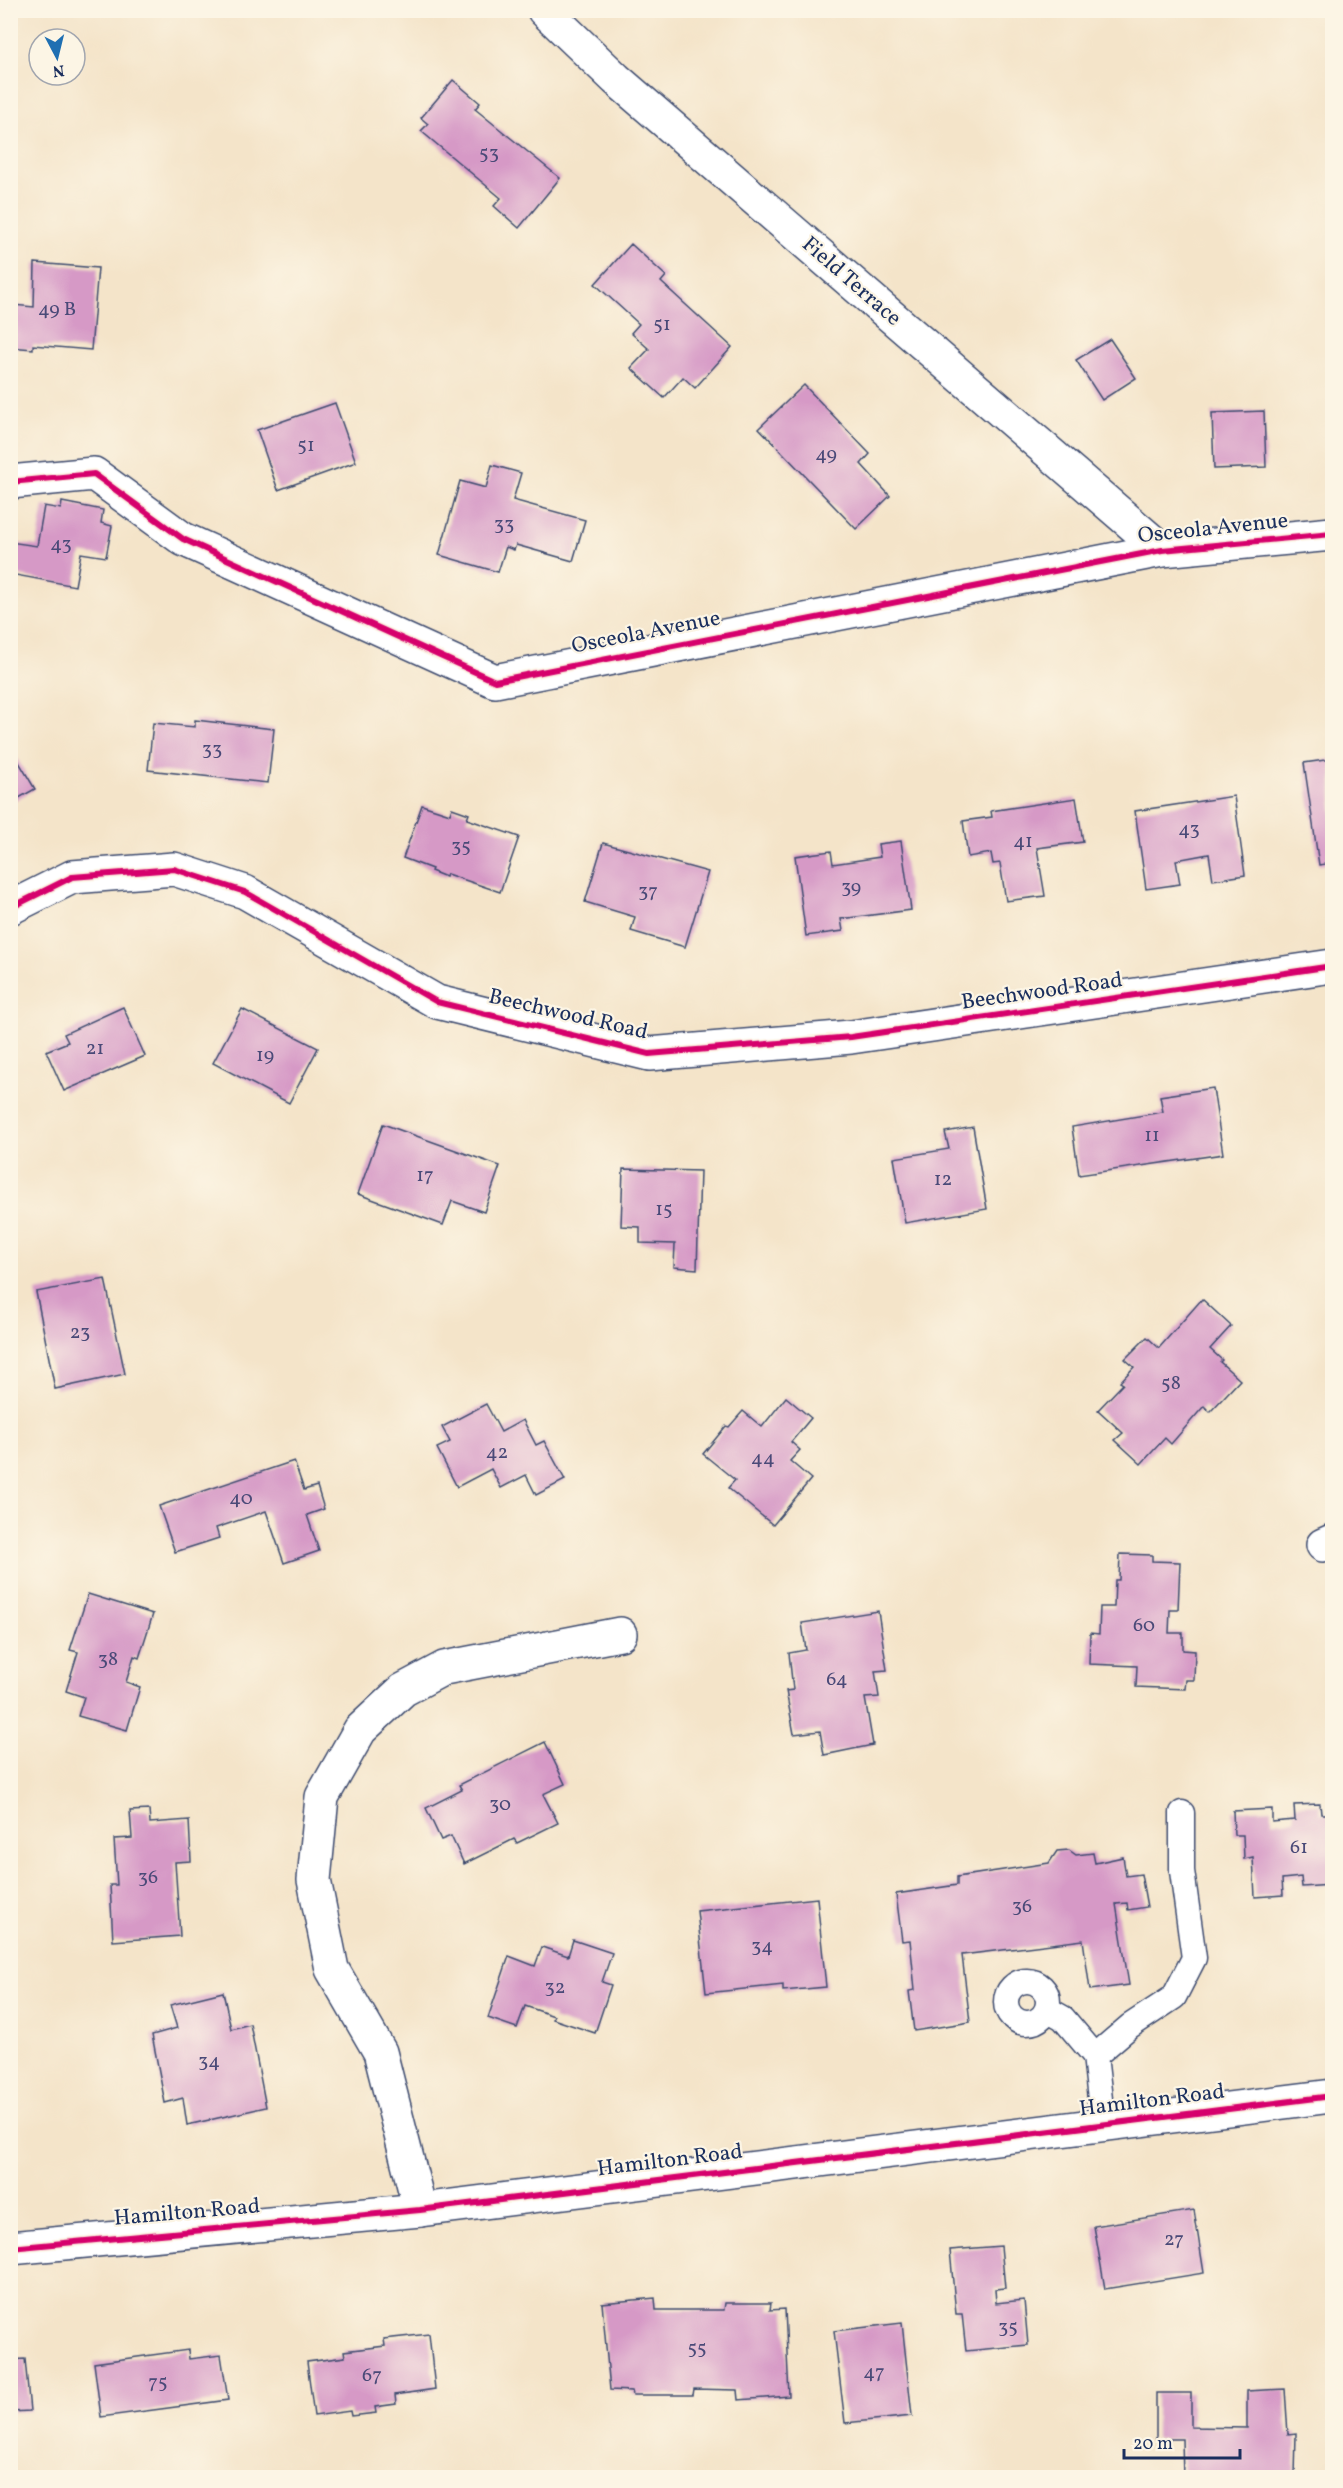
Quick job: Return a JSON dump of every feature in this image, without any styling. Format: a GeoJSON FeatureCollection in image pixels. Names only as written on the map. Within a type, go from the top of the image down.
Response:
{"type":"FeatureCollection","features":[{"type":"Feature","properties":{"kind":"street","name":"Field Terrace"},"geometry":{"type":"LineString","coordinates":[[544,10],[616,79],[1162,550]]}},
{"type":"Feature","properties":{"kind":"street","name":"Osceola Avenue"},"geometry":{"type":"LineString","coordinates":[[10,482],[94,474],[183,539],[495,681],[1162,550],[1332,534]]}},
{"type":"Feature","properties":{"kind":"street","name":"Beechwood Road"},"geometry":{"type":"LineString","coordinates":[[10,908],[72,877],[174,869],[245,892],[437,1002],[650,1054],[851,1037],[1171,992],[1332,966]]}},
{"type":"Feature","properties":{"kind":"street"},"geometry":{"type":"LineString","coordinates":[[420,2210],[380,2052],[332,1969],[314,1881],[322,1797],[360,1730],[403,1690],[444,1668],[620,1634]]}},
{"type":"Feature","properties":{"kind":"street","name":"Hamilton Road"},"geometry":{"type":"LineString","coordinates":[[10,2248],[420,2210],[1332,2096]]}},
{"type":"Feature","properties":{"kind":"lane"},"geometry":{"type":"LineString","coordinates":[[1095,2056],[1130,2026],[1174,1997],[1194,1958],[1182,1871],[1182,1813]]}},
{"type":"Feature","properties":{"kind":"lane"},"geometry":{"type":"LineString","coordinates":[[1047,2009],[1063,2018],[1095,2056],[1103,2125]]}},
{"type":"Feature","properties":{"kind":"building"},"geometry":{"type":"Polygon","coordinates":[[[453,80],[480,103],[475,109],[560,178],[519,228],[494,206],[501,198],[421,131],[428,124],[421,118],[453,80]]]}},
{"type":"Feature","properties":{"kind":"building"},"geometry":{"type":"Polygon","coordinates":[[[631,244],[666,276],[661,282],[732,347],[695,388],[683,377],[664,398],[631,368],[649,349],[631,333],[639,324],[595,284],[631,244]]]}},
{"type":"Feature","properties":{"kind":"building"},"geometry":{"type":"Polygon","coordinates":[[[35,263],[98,268],[91,350],[33,345],[33,349],[10,347],[13,305],[34,307],[35,263]]]}},
{"type":"Feature","properties":{"kind":"building"},"geometry":{"type":"Polygon","coordinates":[[[1110,339],[1136,378],[1102,400],[1076,360],[1110,339]]]}},
{"type":"Feature","properties":{"kind":"building"},"geometry":{"type":"Polygon","coordinates":[[[1329,340],[1332,340],[1332,366],[1331,366],[1329,340]]]}},
{"type":"Feature","properties":{"kind":"building"},"geometry":{"type":"Polygon","coordinates":[[[804,385],[870,454],[861,464],[890,496],[856,529],[759,428],[804,385]]]}},
{"type":"Feature","properties":{"kind":"building"},"geometry":{"type":"Polygon","coordinates":[[[335,403],[356,462],[278,490],[257,430],[335,403]]]}},
{"type":"Feature","properties":{"kind":"building"},"geometry":{"type":"Polygon","coordinates":[[[1264,411],[1266,467],[1214,469],[1212,413],[1264,411]]]}},
{"type":"Feature","properties":{"kind":"building"},"geometry":{"type":"Polygon","coordinates":[[[492,465],[521,473],[513,500],[585,520],[573,561],[516,545],[514,550],[506,547],[498,572],[439,555],[460,481],[486,488],[492,465]]]}},
{"type":"Feature","properties":{"kind":"building"},"geometry":{"type":"Polygon","coordinates":[[[62,502],[103,510],[101,523],[112,526],[106,557],[81,553],[75,586],[10,574],[10,542],[37,546],[44,506],[61,509],[62,502]]]}},
{"type":"Feature","properties":{"kind":"building"},"geometry":{"type":"Polygon","coordinates":[[[195,720],[274,729],[268,783],[148,770],[153,723],[195,727],[195,720]]]}},
{"type":"Feature","properties":{"kind":"building"},"geometry":{"type":"Polygon","coordinates":[[[10,747],[35,789],[10,803],[10,747]]]}},
{"type":"Feature","properties":{"kind":"building"},"geometry":{"type":"Polygon","coordinates":[[[1332,759],[1332,863],[1319,865],[1304,763],[1332,759]]]}},
{"type":"Feature","properties":{"kind":"building"},"geometry":{"type":"Polygon","coordinates":[[[1234,796],[1245,875],[1213,880],[1209,854],[1176,860],[1180,884],[1146,889],[1135,811],[1234,796]]]}},
{"type":"Feature","properties":{"kind":"building"},"geometry":{"type":"Polygon","coordinates":[[[1076,798],[1083,842],[1037,848],[1045,896],[1006,901],[1000,863],[993,864],[991,853],[968,857],[963,821],[992,817],[991,811],[1076,798]]]}},
{"type":"Feature","properties":{"kind":"building"},"geometry":{"type":"Polygon","coordinates":[[[422,805],[450,814],[452,808],[469,814],[467,819],[519,837],[500,892],[447,874],[446,877],[403,858],[422,805]]]}},
{"type":"Feature","properties":{"kind":"building"},"geometry":{"type":"Polygon","coordinates":[[[901,841],[911,910],[841,919],[843,931],[806,936],[795,856],[831,851],[833,864],[880,857],[878,844],[901,841]]]}},
{"type":"Feature","properties":{"kind":"building"},"geometry":{"type":"Polygon","coordinates":[[[603,843],[708,872],[685,947],[631,931],[635,917],[585,902],[603,843]]]}},
{"type":"Feature","properties":{"kind":"building"},"geometry":{"type":"Polygon","coordinates":[[[123,1007],[145,1056],[64,1091],[46,1051],[68,1042],[64,1034],[123,1007]]]}},
{"type":"Feature","properties":{"kind":"building"},"geometry":{"type":"Polygon","coordinates":[[[242,1009],[318,1048],[289,1103],[213,1063],[242,1009]]]}},
{"type":"Feature","properties":{"kind":"building"},"geometry":{"type":"Polygon","coordinates":[[[1332,1079],[1332,1105],[1331,1105],[1328,1080],[1332,1079]]]}},
{"type":"Feature","properties":{"kind":"building"},"geometry":{"type":"Polygon","coordinates":[[[1213,1088],[1223,1154],[1079,1175],[1072,1127],[1163,1112],[1160,1096],[1213,1088]]]}},
{"type":"Feature","properties":{"kind":"building"},"geometry":{"type":"Polygon","coordinates":[[[383,1124],[500,1166],[484,1212],[452,1201],[443,1225],[358,1194],[383,1124]]]}},
{"type":"Feature","properties":{"kind":"building"},"geometry":{"type":"Polygon","coordinates":[[[973,1127],[987,1209],[905,1223],[894,1158],[949,1149],[945,1132],[973,1127]]]}},
{"type":"Feature","properties":{"kind":"building"},"geometry":{"type":"Polygon","coordinates":[[[623,1169],[700,1171],[697,1269],[674,1267],[675,1244],[640,1243],[640,1227],[621,1226],[623,1169]]]}},
{"type":"Feature","properties":{"kind":"building"},"geometry":{"type":"Polygon","coordinates":[[[105,1279],[125,1374],[55,1389],[36,1292],[105,1279]]]}},
{"type":"Feature","properties":{"kind":"building"},"geometry":{"type":"Polygon","coordinates":[[[1202,1299],[1231,1326],[1210,1349],[1222,1360],[1220,1362],[1240,1380],[1210,1412],[1204,1406],[1171,1444],[1165,1438],[1141,1464],[1115,1440],[1123,1433],[1098,1410],[1123,1384],[1120,1382],[1134,1367],[1125,1359],[1147,1337],[1159,1348],[1202,1299]]]}},
{"type":"Feature","properties":{"kind":"building"},"geometry":{"type":"Polygon","coordinates":[[[786,1397],[811,1418],[791,1442],[800,1450],[790,1461],[811,1479],[773,1525],[728,1488],[735,1480],[703,1454],[726,1426],[729,1427],[743,1411],[762,1427],[786,1397]]]}},
{"type":"Feature","properties":{"kind":"building"},"geometry":{"type":"Polygon","coordinates":[[[486,1404],[501,1432],[523,1420],[536,1445],[544,1441],[565,1480],[536,1495],[526,1475],[501,1488],[491,1469],[457,1487],[437,1448],[450,1442],[442,1427],[486,1404]]]}},
{"type":"Feature","properties":{"kind":"building"},"geometry":{"type":"Polygon","coordinates":[[[294,1461],[304,1490],[317,1486],[324,1509],[307,1515],[319,1551],[284,1563],[266,1511],[216,1528],[219,1538],[175,1552],[159,1506],[294,1461]]]}},
{"type":"Feature","properties":{"kind":"building"},"geometry":{"type":"Polygon","coordinates":[[[1120,1554],[1152,1555],[1152,1561],[1180,1562],[1178,1610],[1170,1610],[1169,1633],[1183,1633],[1183,1650],[1195,1651],[1194,1680],[1186,1680],[1185,1689],[1136,1687],[1137,1666],[1089,1664],[1090,1633],[1099,1634],[1100,1607],[1114,1607],[1115,1580],[1119,1580],[1120,1554]]]}},
{"type":"Feature","properties":{"kind":"building"},"geometry":{"type":"Polygon","coordinates":[[[88,1594],[153,1614],[139,1658],[134,1656],[126,1682],[140,1687],[127,1730],[78,1716],[84,1697],[66,1691],[78,1652],[70,1650],[88,1594]]]}},
{"type":"Feature","properties":{"kind":"building"},"geometry":{"type":"Polygon","coordinates":[[[878,1611],[887,1670],[875,1671],[879,1697],[865,1698],[873,1745],[824,1755],[820,1731],[794,1734],[786,1691],[793,1690],[789,1653],[806,1650],[802,1623],[878,1611]]]}},
{"type":"Feature","properties":{"kind":"building"},"geometry":{"type":"Polygon","coordinates":[[[545,1742],[565,1784],[543,1794],[558,1823],[517,1843],[514,1839],[464,1864],[451,1836],[441,1840],[426,1808],[462,1790],[459,1785],[545,1742]]]}},
{"type":"Feature","properties":{"kind":"building"},"geometry":{"type":"Polygon","coordinates":[[[1320,1804],[1321,1814],[1332,1814],[1332,1885],[1302,1887],[1301,1877],[1282,1879],[1283,1895],[1255,1897],[1253,1857],[1244,1859],[1243,1835],[1234,1835],[1233,1811],[1272,1809],[1272,1822],[1295,1820],[1294,1805],[1320,1804]]]}},
{"type":"Feature","properties":{"kind":"building"},"geometry":{"type":"Polygon","coordinates":[[[149,1810],[150,1823],[189,1820],[191,1861],[175,1862],[180,1936],[113,1941],[110,1885],[117,1885],[114,1839],[132,1838],[130,1811],[149,1810]]]}},
{"type":"Feature","properties":{"kind":"building"},"geometry":{"type":"Polygon","coordinates":[[[1069,1850],[1076,1855],[1093,1853],[1095,1863],[1123,1857],[1126,1876],[1141,1874],[1147,1907],[1128,1910],[1127,1903],[1116,1904],[1129,1985],[1090,1990],[1083,1940],[962,1955],[970,2022],[914,2031],[909,1991],[915,1990],[910,1940],[902,1941],[896,1894],[957,1885],[957,1877],[1049,1863],[1057,1851],[1069,1850]]]}},
{"type":"Feature","properties":{"kind":"building"},"geometry":{"type":"Polygon","coordinates":[[[817,1898],[826,1987],[783,1991],[783,1985],[706,1993],[697,1911],[817,1898]]]}},
{"type":"Feature","properties":{"kind":"building"},"geometry":{"type":"Polygon","coordinates":[[[573,1940],[612,1953],[602,1982],[611,1985],[595,2033],[553,2019],[554,2016],[525,2006],[517,2028],[488,2018],[509,1956],[535,1966],[542,1947],[568,1956],[573,1940]]]}},
{"type":"Feature","properties":{"kind":"building"},"geometry":{"type":"Polygon","coordinates":[[[223,1992],[231,2029],[250,2024],[266,2107],[187,2125],[183,2098],[165,2103],[152,2035],[177,2028],[170,2005],[223,1992]]]}},
{"type":"Feature","properties":{"kind":"building"},"geometry":{"type":"Polygon","coordinates":[[[1194,2210],[1204,2273],[1105,2289],[1094,2226],[1194,2210]]]}},
{"type":"Feature","properties":{"kind":"building"},"geometry":{"type":"Polygon","coordinates":[[[1001,2246],[1005,2288],[995,2289],[996,2303],[1024,2300],[1028,2345],[966,2351],[962,2314],[956,2314],[950,2250],[1001,2246]]]}},
{"type":"Feature","properties":{"kind":"building"},"geometry":{"type":"Polygon","coordinates":[[[655,2298],[656,2310],[724,2310],[725,2303],[771,2303],[770,2310],[785,2309],[789,2396],[738,2400],[737,2390],[694,2389],[693,2395],[633,2395],[632,2391],[610,2390],[602,2303],[655,2298]]]}},
{"type":"Feature","properties":{"kind":"building"},"geometry":{"type":"Polygon","coordinates":[[[902,2323],[912,2416],[845,2423],[834,2331],[902,2323]]]}},
{"type":"Feature","properties":{"kind":"building"},"geometry":{"type":"Polygon","coordinates":[[[429,2334],[435,2389],[395,2395],[396,2404],[375,2407],[376,2413],[351,2416],[350,2411],[314,2416],[307,2362],[345,2357],[344,2351],[385,2346],[384,2339],[429,2334]]]}},
{"type":"Feature","properties":{"kind":"building"},"geometry":{"type":"Polygon","coordinates":[[[188,2350],[189,2359],[221,2355],[228,2400],[101,2417],[94,2363],[188,2350]]]}},
{"type":"Feature","properties":{"kind":"building"},"geometry":{"type":"Polygon","coordinates":[[[25,2359],[30,2411],[10,2412],[10,2360],[25,2359]]]}},
{"type":"Feature","properties":{"kind":"building"},"geometry":{"type":"Polygon","coordinates":[[[1285,2389],[1288,2434],[1296,2433],[1295,2477],[1183,2478],[1182,2439],[1156,2439],[1156,2393],[1191,2393],[1191,2427],[1247,2428],[1247,2391],[1285,2389]]]}},
{"type":"Feature","properties":{"kind":"cycle path"},"geometry":{"type":"LineString","coordinates":[[10,482],[94,474],[183,539],[495,681],[1162,550],[1332,534]]}},
{"type":"Feature","properties":{"kind":"cycle path"},"geometry":{"type":"LineString","coordinates":[[10,908],[72,877],[174,869],[245,892],[437,1002],[649,1054],[851,1037],[1332,966]]}},
{"type":"Feature","properties":{"kind":"cycle path"},"geometry":{"type":"LineString","coordinates":[[10,2248],[420,2210],[1332,2096]]}}]}
